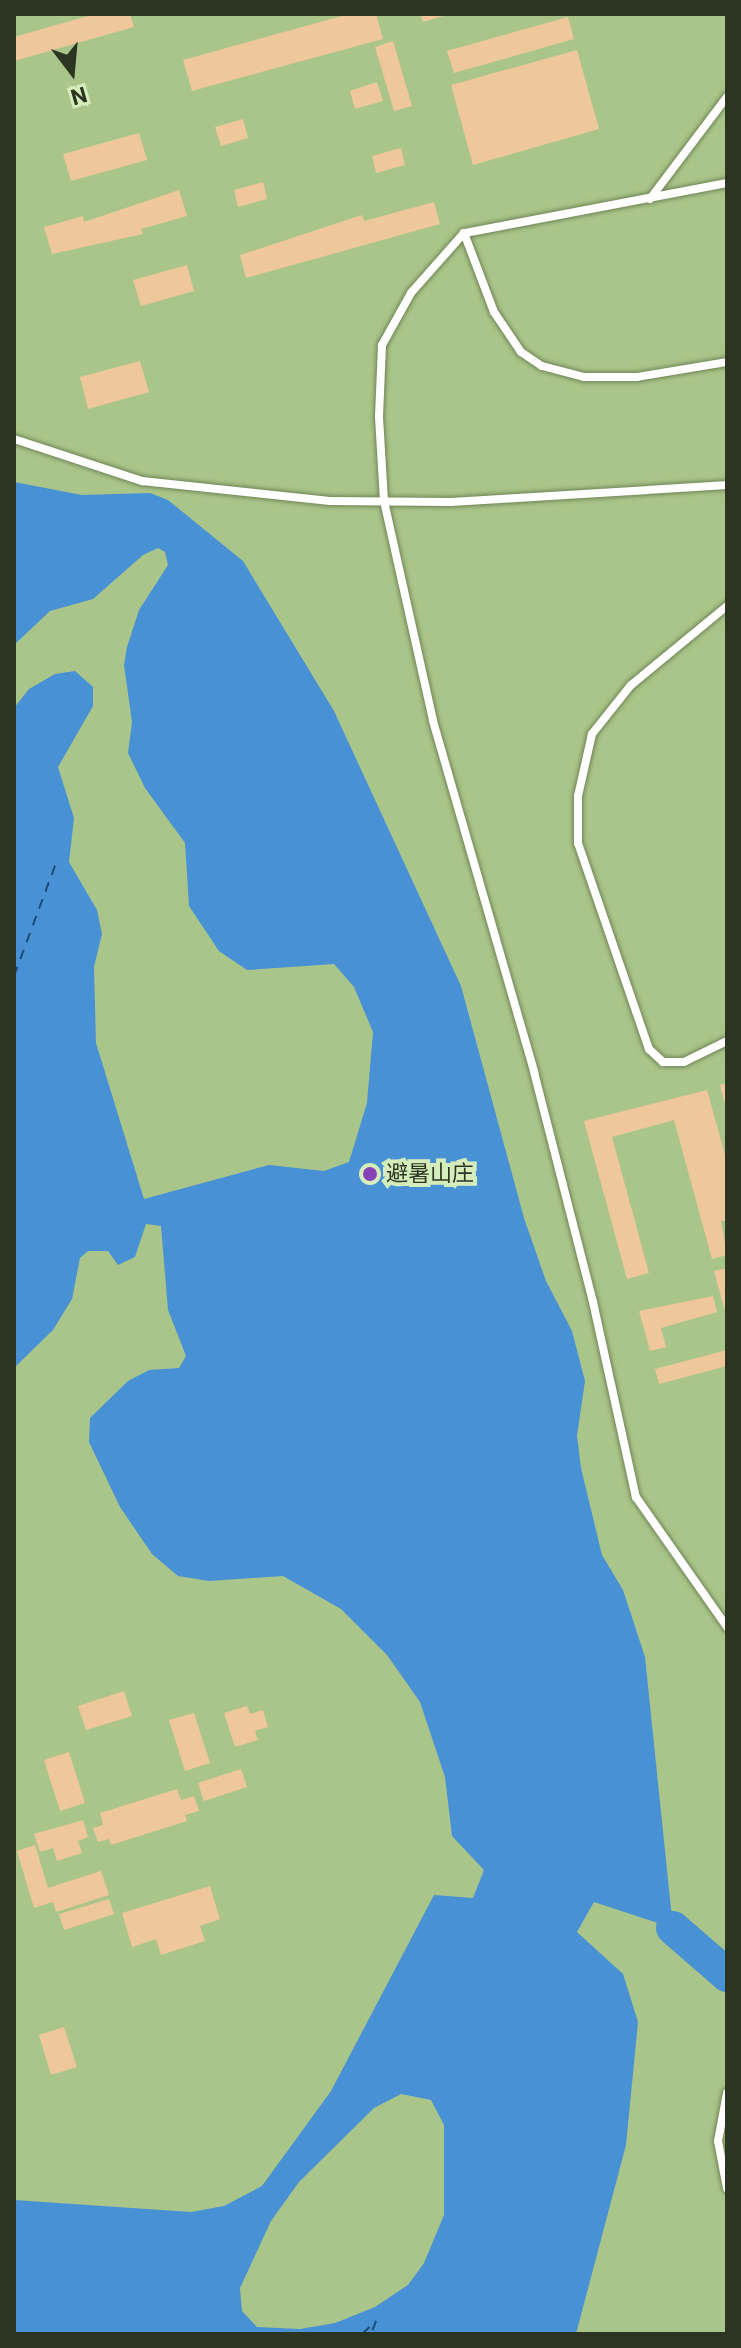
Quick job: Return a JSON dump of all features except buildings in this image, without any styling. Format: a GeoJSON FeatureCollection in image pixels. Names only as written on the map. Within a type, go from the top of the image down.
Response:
{"type":"FeatureCollection","features":[{"type":"Feature","properties":{"kind":"lane"},"geometry":{"type":"LineString","coordinates":[[650,199],[727,97]]}},
{"type":"Feature","properties":{"kind":"lane"},"geometry":{"type":"LineString","coordinates":[[727,183],[464,233],[411,293],[382,345],[379,417],[384,501],[433,721],[593,1302],[636,1497],[727,1627]]}},
{"type":"Feature","properties":{"kind":"lane"},"geometry":{"type":"LineString","coordinates":[[464,233],[494,312],[521,352],[542,366],[584,377],[637,377],[727,362]]}},
{"type":"Feature","properties":{"kind":"lane"},"geometry":{"type":"LineString","coordinates":[[14,439],[142,481],[243,494],[466,502],[727,485]]}},
{"type":"Feature","properties":{"kind":"lane"},"geometry":{"type":"LineString","coordinates":[[727,606],[631,685],[592,734],[578,812],[578,843],[649,1049],[663,1062],[684,1062],[727,1041]]}},
{"type":"Feature","properties":{"kind":"lane"},"geometry":{"type":"LineString","coordinates":[[727,2093],[718,2141],[727,2188]]}},
{"type":"Feature","properties":{"kind":"green space","name":"避暑山庄"},"geometry":{"type":"Polygon","coordinates":[[[14,14],[727,14],[727,2334],[14,2334],[14,14]]]}},
{"type":"Feature","properties":{"kind":"water"},"geometry":{"type":"Polygon","coordinates":[[[14,482],[82,495],[150,493],[168,500],[243,561],[334,711],[461,986],[524,1218],[546,1281],[572,1331],[585,1381],[577,1436],[581,1468],[602,1555],[623,1590],[645,1657],[673,1928],[594,1902],[577,1932],[623,1974],[638,2022],[626,2145],[576,2334],[14,2334],[14,2200],[191,2212],[224,2206],[262,2186],[331,2091],[434,1895],[473,1898],[484,1870],[452,1836],[445,1777],[420,1702],[387,1655],[341,1609],[283,1576],[209,1581],[178,1576],[152,1554],[120,1507],[89,1442],[90,1418],[128,1381],[149,1370],[179,1368],[186,1356],[168,1310],[161,1226],[146,1224],[135,1257],[118,1265],[108,1251],[88,1251],[80,1258],[72,1299],[53,1330],[14,1368],[14,708],[29,689],[55,674],[75,671],[93,687],[93,706],[58,767],[74,818],[69,862],[97,910],[102,934],[94,967],[96,1043],[144,1199],[269,1165],[324,1171],[349,1162],[367,1103],[373,1032],[354,987],[334,964],[247,970],[219,951],[189,906],[185,843],[145,788],[128,753],[132,722],[124,665],[127,647],[139,610],[168,565],[165,552],[158,548],[143,555],[93,599],[50,611],[14,645],[14,482]],[[401,2094],[374,2108],[299,2182],[271,2221],[240,2288],[242,2311],[257,2327],[300,2329],[335,2323],[375,2307],[408,2285],[424,2263],[444,2215],[444,2125],[431,2100],[401,2094]]]}},
{"type":"Feature","properties":{"kind":"waterway"},"geometry":{"type":"LineString","coordinates":[[673,1928],[727,1975]]}},
{"type":"Feature","properties":{"kind":"ferry route"},"geometry":{"type":"LineString","coordinates":[[14,976],[56,863]]}},
{"type":"Feature","properties":{"kind":"ferry route"},"geometry":{"type":"LineString","coordinates":[[362,2334],[376,2321],[371,2334]]}},
{"type":"Feature","properties":{"kind":"place","name":"避暑山庄"},"geometry":{"type":"Point","coordinates":[370,1174]}}]}
